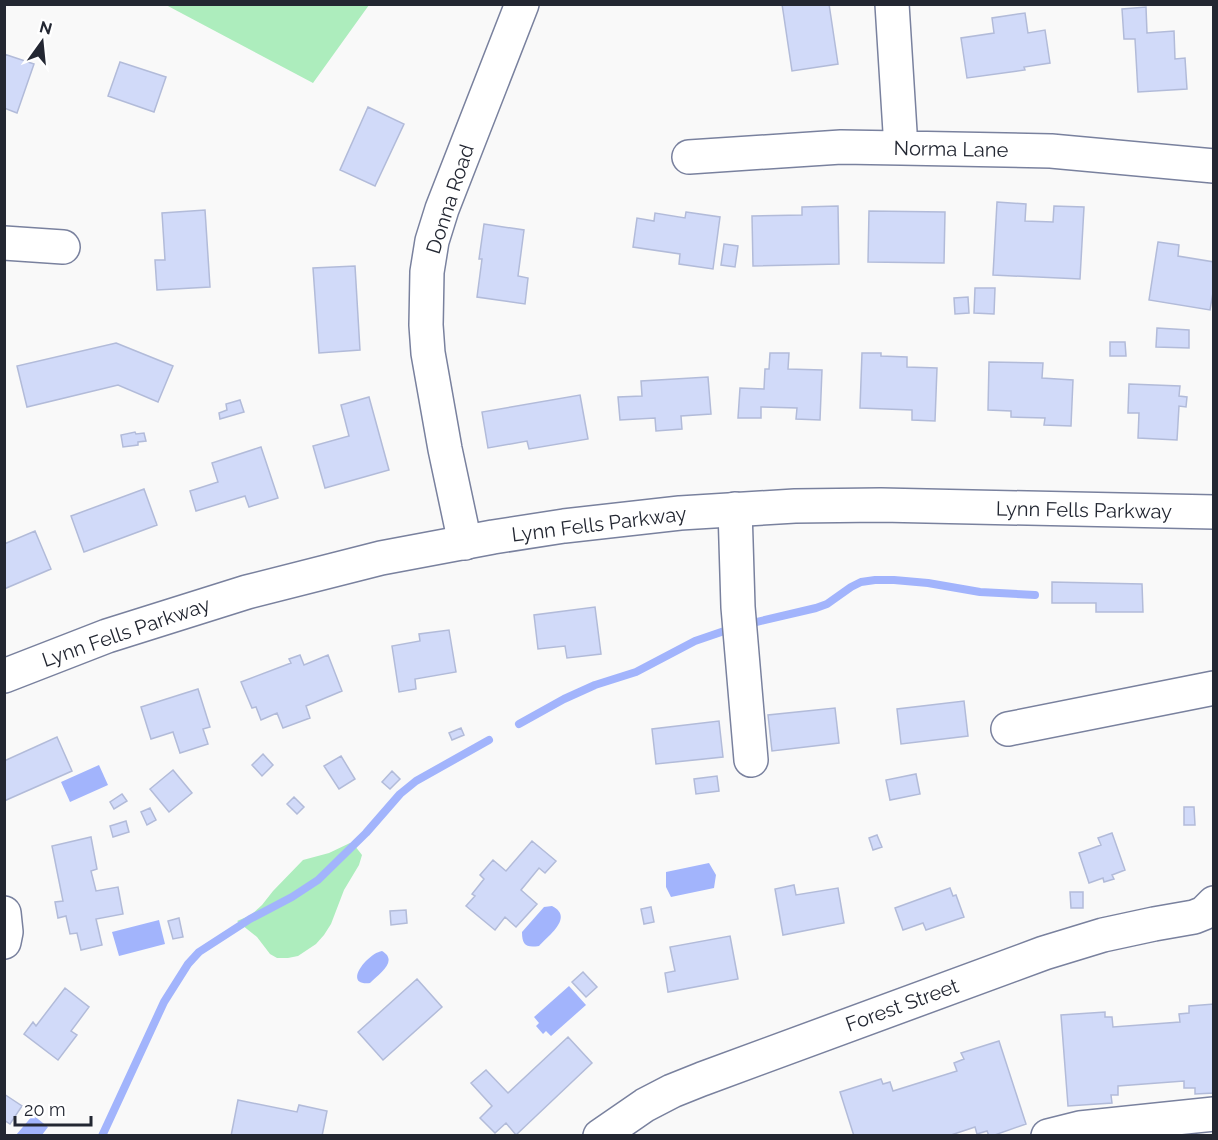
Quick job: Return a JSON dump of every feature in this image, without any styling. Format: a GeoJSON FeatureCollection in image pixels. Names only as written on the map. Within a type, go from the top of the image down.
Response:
{"type":"FeatureCollection","features":[{"type":"Feature","properties":{"kind":"street","name":"Donna Road"},"geometry":{"type":"LineString","coordinates":[[465,543],[428,353],[427,272],[432,241],[442,209],[522,4]]}},
{"type":"Feature","properties":{"kind":"street"},"geometry":{"type":"LineString","coordinates":[[892,4],[901,148]]}},
{"type":"Feature","properties":{"kind":"street","name":"Norma Lane"},"geometry":{"type":"LineString","coordinates":[[689,157],[841,147],[901,148],[1051,151],[1214,166]]}},
{"type":"Feature","properties":{"kind":"street"},"geometry":{"type":"LineString","coordinates":[[4,243],[63,247]]}},
{"type":"Feature","properties":{"kind":"street","name":"Lynn Fells Parkway"},"geometry":{"type":"LineString","coordinates":[[4,676],[116,633],[247,592],[381,558],[587,523],[735,509],[881,505],[1214,512]]}},
{"type":"Feature","properties":{"kind":"street"},"geometry":{"type":"LineString","coordinates":[[735,509],[738,607],[751,760]]}},
{"type":"Feature","properties":{"kind":"street"},"geometry":{"type":"LineString","coordinates":[[1008,729],[1214,688]]}},
{"type":"Feature","properties":{"kind":"street"},"geometry":{"type":"LineString","coordinates":[[4,913],[6,932],[4,942]]}},
{"type":"Feature","properties":{"kind":"street","name":"Forest Street"},"geometry":{"type":"LineString","coordinates":[[600,1136],[645,1105],[672,1091],[909,1002],[1044,953],[1103,935],[1207,914]]}},
{"type":"Feature","properties":{"kind":"street"},"geometry":{"type":"LineString","coordinates":[[1048,1136],[1080,1128],[1214,1114]]}},
{"type":"Feature","properties":{"kind":"green space"},"geometry":{"type":"Polygon","coordinates":[[[166,5],[369,5],[313,83],[166,5]]]}},
{"type":"Feature","properties":{"kind":"green space"},"geometry":{"type":"Polygon","coordinates":[[[350,843],[362,855],[359,865],[344,890],[331,924],[316,944],[298,956],[277,958],[270,954],[257,937],[237,921],[251,915],[262,905],[303,860],[329,853],[350,843]]]}},
{"type":"Feature","properties":{"kind":"water"},"geometry":{"type":"Polygon","coordinates":[[[99,765],[108,785],[70,802],[61,782],[99,765]]]}},
{"type":"Feature","properties":{"kind":"water"},"geometry":{"type":"Polygon","coordinates":[[[709,863],[716,875],[714,888],[671,897],[666,887],[666,872],[709,863]]]}},
{"type":"Feature","properties":{"kind":"water"},"geometry":{"type":"Polygon","coordinates":[[[552,906],[561,915],[558,926],[539,946],[526,945],[522,932],[544,907],[552,906]]]}},
{"type":"Feature","properties":{"kind":"water"},"geometry":{"type":"Polygon","coordinates":[[[159,920],[165,944],[119,956],[112,932],[159,920]]]}},
{"type":"Feature","properties":{"kind":"water"},"geometry":{"type":"Polygon","coordinates":[[[382,951],[389,959],[386,967],[370,983],[362,983],[358,980],[357,975],[360,969],[370,957],[382,951]]]}},
{"type":"Feature","properties":{"kind":"water"},"geometry":{"type":"Polygon","coordinates":[[[569,986],[586,1005],[551,1036],[546,1031],[543,1034],[536,1026],[539,1023],[534,1017],[569,986]]]}},
{"type":"Feature","properties":{"kind":"water"},"geometry":{"type":"Polygon","coordinates":[[[33,1115],[48,1127],[42,1135],[16,1135],[33,1115]]]}},
{"type":"Feature","properties":{"kind":"building"},"geometry":{"type":"Polygon","coordinates":[[[782,4],[829,4],[838,64],[792,71],[782,4]]]}},
{"type":"Feature","properties":{"kind":"building"},"geometry":{"type":"Polygon","coordinates":[[[1146,7],[1147,33],[1174,31],[1175,59],[1185,58],[1187,89],[1138,92],[1135,39],[1124,39],[1122,9],[1146,7]]]}},
{"type":"Feature","properties":{"kind":"building"},"geometry":{"type":"Polygon","coordinates":[[[1025,13],[1028,33],[1045,30],[1050,63],[1024,67],[1025,70],[967,78],[961,38],[994,33],[992,18],[1025,13]]]}},
{"type":"Feature","properties":{"kind":"building"},"geometry":{"type":"Polygon","coordinates":[[[4,54],[34,64],[17,113],[4,108],[4,54]]]}},
{"type":"Feature","properties":{"kind":"building"},"geometry":{"type":"Polygon","coordinates":[[[120,62],[166,77],[154,112],[108,96],[120,62]]]}},
{"type":"Feature","properties":{"kind":"building"},"geometry":{"type":"Polygon","coordinates":[[[368,107],[404,124],[375,186],[340,170],[368,107]]]}},
{"type":"Feature","properties":{"kind":"building"},"geometry":{"type":"Polygon","coordinates":[[[997,202],[1026,204],[1025,221],[1053,222],[1054,206],[1084,207],[1080,279],[993,275],[997,202]]]}},
{"type":"Feature","properties":{"kind":"building"},"geometry":{"type":"Polygon","coordinates":[[[838,206],[839,264],[753,266],[752,216],[802,215],[802,207],[838,206]]]}},
{"type":"Feature","properties":{"kind":"building"},"geometry":{"type":"Polygon","coordinates":[[[205,210],[210,287],[157,290],[155,260],[165,260],[162,213],[205,210]]]}},
{"type":"Feature","properties":{"kind":"building"},"geometry":{"type":"Polygon","coordinates":[[[869,211],[945,212],[944,263],[868,262],[869,211]]]}},
{"type":"Feature","properties":{"kind":"building"},"geometry":{"type":"Polygon","coordinates":[[[686,212],[720,217],[713,269],[679,264],[680,254],[633,247],[637,218],[654,221],[655,213],[685,218],[686,212]]]}},
{"type":"Feature","properties":{"kind":"building"},"geometry":{"type":"Polygon","coordinates":[[[484,224],[524,230],[518,276],[528,278],[525,304],[477,297],[484,224]]]}},
{"type":"Feature","properties":{"kind":"building"},"geometry":{"type":"Polygon","coordinates":[[[1158,242],[1179,245],[1178,256],[1214,262],[1214,287],[1210,310],[1149,300],[1158,242]]]}},
{"type":"Feature","properties":{"kind":"building"},"geometry":{"type":"Polygon","coordinates":[[[724,244],[738,246],[735,267],[721,265],[724,244]]]}},
{"type":"Feature","properties":{"kind":"building"},"geometry":{"type":"Polygon","coordinates":[[[355,266],[360,350],[319,353],[313,268],[355,266]]]}},
{"type":"Feature","properties":{"kind":"building"},"geometry":{"type":"Polygon","coordinates":[[[975,288],[995,288],[994,314],[974,313],[975,288]]]}},
{"type":"Feature","properties":{"kind":"building"},"geometry":{"type":"Polygon","coordinates":[[[968,297],[969,313],[955,314],[954,298],[968,297]]]}},
{"type":"Feature","properties":{"kind":"building"},"geometry":{"type":"Polygon","coordinates":[[[1157,328],[1189,330],[1189,348],[1156,347],[1157,328]]]}},
{"type":"Feature","properties":{"kind":"building"},"geometry":{"type":"Polygon","coordinates":[[[1110,342],[1125,342],[1126,356],[1110,356],[1110,342]]]}},
{"type":"Feature","properties":{"kind":"building"},"geometry":{"type":"Polygon","coordinates":[[[116,343],[173,366],[158,402],[118,385],[27,407],[17,366],[116,343]]]}},
{"type":"Feature","properties":{"kind":"building"},"geometry":{"type":"Polygon","coordinates":[[[770,353],[789,353],[788,369],[822,370],[820,420],[796,419],[797,408],[761,407],[761,418],[738,418],[740,388],[764,389],[765,369],[769,369],[770,353]]]}},
{"type":"Feature","properties":{"kind":"building"},"geometry":{"type":"Polygon","coordinates":[[[862,353],[907,357],[907,367],[937,368],[935,421],[912,420],[912,410],[860,408],[862,353]]]}},
{"type":"Feature","properties":{"kind":"building"},"geometry":{"type":"Polygon","coordinates":[[[989,362],[1043,363],[1042,378],[1073,380],[1071,426],[1044,425],[1045,418],[1011,417],[1011,411],[988,410],[989,362]]]}},
{"type":"Feature","properties":{"kind":"building"},"geometry":{"type":"Polygon","coordinates":[[[708,377],[711,414],[681,416],[682,429],[656,431],[655,418],[620,420],[618,397],[642,396],[641,381],[708,377]]]}},
{"type":"Feature","properties":{"kind":"building"},"geometry":{"type":"Polygon","coordinates":[[[1129,384],[1180,386],[1179,396],[1187,397],[1186,407],[1179,406],[1177,440],[1138,438],[1139,413],[1128,413],[1129,384]]]}},
{"type":"Feature","properties":{"kind":"building"},"geometry":{"type":"Polygon","coordinates":[[[580,395],[588,439],[529,449],[527,441],[488,448],[482,412],[580,395]]]}},
{"type":"Feature","properties":{"kind":"building"},"geometry":{"type":"Polygon","coordinates":[[[369,397],[389,470],[325,488],[313,446],[349,436],[341,405],[369,397]]]}},
{"type":"Feature","properties":{"kind":"building"},"geometry":{"type":"Polygon","coordinates":[[[240,400],[244,412],[220,419],[219,413],[227,410],[226,404],[240,400]]]}},
{"type":"Feature","properties":{"kind":"building"},"geometry":{"type":"Polygon","coordinates":[[[135,432],[136,434],[144,433],[146,441],[138,442],[138,445],[123,447],[121,435],[135,432]]]}},
{"type":"Feature","properties":{"kind":"building"},"geometry":{"type":"Polygon","coordinates":[[[261,447],[278,498],[249,507],[245,496],[196,511],[190,491],[218,482],[212,463],[261,447]]]}},
{"type":"Feature","properties":{"kind":"building"},"geometry":{"type":"Polygon","coordinates":[[[144,489],[157,525],[84,552],[71,516],[144,489]]]}},
{"type":"Feature","properties":{"kind":"building"},"geometry":{"type":"Polygon","coordinates":[[[35,531],[51,569],[4,589],[4,544],[35,531]]]}},
{"type":"Feature","properties":{"kind":"building"},"geometry":{"type":"Polygon","coordinates":[[[1052,582],[1142,584],[1143,612],[1096,612],[1096,603],[1052,603],[1052,582]]]}},
{"type":"Feature","properties":{"kind":"building"},"geometry":{"type":"Polygon","coordinates":[[[595,607],[601,654],[567,658],[565,646],[538,649],[534,615],[595,607]]]}},
{"type":"Feature","properties":{"kind":"building"},"geometry":{"type":"Polygon","coordinates":[[[449,630],[456,672],[415,679],[416,689],[399,692],[392,646],[420,641],[419,634],[449,630]]]}},
{"type":"Feature","properties":{"kind":"building"},"geometry":{"type":"Polygon","coordinates":[[[300,655],[304,665],[328,655],[342,691],[306,706],[310,718],[283,728],[277,713],[261,720],[256,707],[252,708],[241,682],[291,663],[289,659],[300,655]]]}},
{"type":"Feature","properties":{"kind":"building"},"geometry":{"type":"Polygon","coordinates":[[[198,689],[210,727],[203,729],[208,744],[180,753],[173,732],[151,739],[141,707],[198,689]]]}},
{"type":"Feature","properties":{"kind":"building"},"geometry":{"type":"Polygon","coordinates":[[[964,701],[968,736],[901,744],[897,709],[964,701]]]}},
{"type":"Feature","properties":{"kind":"building"},"geometry":{"type":"Polygon","coordinates":[[[835,708],[839,743],[772,751],[768,715],[835,708]]]}},
{"type":"Feature","properties":{"kind":"building"},"geometry":{"type":"Polygon","coordinates":[[[719,721],[723,757],[656,764],[652,729],[719,721]]]}},
{"type":"Feature","properties":{"kind":"building"},"geometry":{"type":"Polygon","coordinates":[[[461,728],[464,735],[452,740],[449,733],[461,728]]]}},
{"type":"Feature","properties":{"kind":"building"},"geometry":{"type":"Polygon","coordinates":[[[57,737],[72,771],[4,801],[4,761],[57,737]]]}},
{"type":"Feature","properties":{"kind":"building"},"geometry":{"type":"Polygon","coordinates":[[[263,754],[273,765],[262,776],[252,765],[263,754]]]}},
{"type":"Feature","properties":{"kind":"building"},"geometry":{"type":"Polygon","coordinates":[[[341,756],[355,779],[339,789],[324,766],[341,756]]]}},
{"type":"Feature","properties":{"kind":"building"},"geometry":{"type":"Polygon","coordinates":[[[173,770],[192,793],[169,812],[150,789],[173,770]]]}},
{"type":"Feature","properties":{"kind":"building"},"geometry":{"type":"Polygon","coordinates":[[[392,771],[400,779],[390,789],[382,782],[392,771]]]}},
{"type":"Feature","properties":{"kind":"building"},"geometry":{"type":"Polygon","coordinates":[[[916,774],[920,794],[890,800],[886,780],[916,774]]]}},
{"type":"Feature","properties":{"kind":"building"},"geometry":{"type":"Polygon","coordinates":[[[717,776],[719,791],[696,794],[694,779],[717,776]]]}},
{"type":"Feature","properties":{"kind":"building"},"geometry":{"type":"Polygon","coordinates":[[[122,794],[127,801],[114,809],[110,802],[122,794]]]}},
{"type":"Feature","properties":{"kind":"building"},"geometry":{"type":"Polygon","coordinates":[[[294,797],[304,807],[297,814],[287,804],[294,797]]]}},
{"type":"Feature","properties":{"kind":"building"},"geometry":{"type":"Polygon","coordinates":[[[1184,807],[1194,807],[1195,825],[1184,825],[1184,807]]]}},
{"type":"Feature","properties":{"kind":"building"},"geometry":{"type":"Polygon","coordinates":[[[150,808],[156,820],[147,825],[141,812],[150,808]]]}},
{"type":"Feature","properties":{"kind":"building"},"geometry":{"type":"Polygon","coordinates":[[[126,821],[129,832],[113,837],[110,826],[126,821]]]}},
{"type":"Feature","properties":{"kind":"building"},"geometry":{"type":"Polygon","coordinates":[[[1112,833],[1125,870],[1112,875],[1114,879],[1104,882],[1103,878],[1089,883],[1079,853],[1101,845],[1098,838],[1112,833]]]}},
{"type":"Feature","properties":{"kind":"building"},"geometry":{"type":"Polygon","coordinates":[[[877,835],[882,847],[873,850],[869,838],[877,835]]]}},
{"type":"Feature","properties":{"kind":"building"},"geometry":{"type":"Polygon","coordinates":[[[91,837],[97,869],[91,871],[96,891],[118,887],[123,914],[96,919],[102,945],[81,950],[77,933],[70,934],[66,916],[58,918],[55,902],[63,901],[52,846],[91,837]]]}},
{"type":"Feature","properties":{"kind":"building"},"geometry":{"type":"Polygon","coordinates":[[[532,841],[556,861],[545,873],[539,868],[521,890],[537,904],[516,927],[505,917],[495,930],[466,906],[475,896],[472,894],[484,879],[480,875],[493,860],[506,871],[532,841]]]}},
{"type":"Feature","properties":{"kind":"building"},"geometry":{"type":"Polygon","coordinates":[[[794,885],[796,895],[838,888],[844,923],[783,935],[775,889],[794,885]]]}},
{"type":"Feature","properties":{"kind":"building"},"geometry":{"type":"Polygon","coordinates":[[[950,888],[953,896],[956,895],[964,917],[926,930],[923,923],[903,930],[895,908],[950,888]]]}},
{"type":"Feature","properties":{"kind":"building"},"geometry":{"type":"Polygon","coordinates":[[[1070,892],[1083,892],[1083,908],[1071,908],[1070,892]]]}},
{"type":"Feature","properties":{"kind":"building"},"geometry":{"type":"Polygon","coordinates":[[[651,907],[654,922],[644,924],[641,909],[651,907]]]}},
{"type":"Feature","properties":{"kind":"building"},"geometry":{"type":"Polygon","coordinates":[[[406,910],[407,923],[391,925],[390,911],[406,910]]]}},
{"type":"Feature","properties":{"kind":"building"},"geometry":{"type":"Polygon","coordinates":[[[179,918],[183,937],[173,939],[168,921],[179,918]]]}},
{"type":"Feature","properties":{"kind":"building"},"geometry":{"type":"Polygon","coordinates":[[[730,936],[738,979],[668,992],[665,973],[675,971],[670,947],[730,936]]]}},
{"type":"Feature","properties":{"kind":"building"},"geometry":{"type":"Polygon","coordinates":[[[583,972],[597,987],[586,997],[572,982],[583,972]]]}},
{"type":"Feature","properties":{"kind":"building"},"geometry":{"type":"Polygon","coordinates":[[[417,979],[442,1007],[383,1060],[358,1032],[417,979]]]}},
{"type":"Feature","properties":{"kind":"building"},"geometry":{"type":"Polygon","coordinates":[[[65,988],[89,1007],[71,1031],[77,1035],[58,1060],[24,1034],[33,1022],[36,1026],[65,988]]]}},
{"type":"Feature","properties":{"kind":"building"},"geometry":{"type":"Polygon","coordinates":[[[1214,1004],[1214,1093],[1195,1094],[1195,1088],[1184,1088],[1184,1081],[1118,1086],[1118,1095],[1111,1095],[1112,1103],[1068,1106],[1061,1015],[1105,1012],[1105,1017],[1112,1017],[1113,1027],[1180,1022],[1179,1014],[1189,1013],[1189,1006],[1214,1004]]]}},
{"type":"Feature","properties":{"kind":"building"},"geometry":{"type":"Polygon","coordinates":[[[568,1037],[592,1063],[516,1135],[506,1123],[495,1133],[480,1118],[492,1106],[471,1083],[486,1070],[508,1093],[568,1037]]]}},
{"type":"Feature","properties":{"kind":"building"},"geometry":{"type":"Polygon","coordinates":[[[999,1041],[1026,1124],[992,1136],[989,1136],[987,1131],[977,1134],[975,1127],[948,1136],[854,1136],[840,1092],[881,1079],[883,1084],[890,1082],[893,1091],[957,1071],[954,1063],[964,1059],[961,1053],[999,1041]]]}},
{"type":"Feature","properties":{"kind":"building"},"geometry":{"type":"Polygon","coordinates":[[[4,1094],[22,1106],[10,1124],[4,1120],[4,1094]]]}},
{"type":"Feature","properties":{"kind":"building"},"geometry":{"type":"Polygon","coordinates":[[[238,1100],[297,1112],[299,1105],[327,1111],[322,1136],[231,1136],[238,1100]]]}},
{"type":"Feature","properties":{"kind":"waterway"},"geometry":{"type":"LineString","coordinates":[[748,624],[816,608],[827,604],[861,582],[875,580],[928,583],[980,592],[1035,595]]}},
{"type":"Feature","properties":{"kind":"waterway"},"geometry":{"type":"LineString","coordinates":[[519,724],[595,685],[636,672],[695,641],[733,628]]}},
{"type":"Feature","properties":{"kind":"waterway"},"geometry":{"type":"LineString","coordinates":[[102,1136],[164,1002],[188,964],[199,952],[250,919],[292,897],[318,880],[366,833],[400,794],[416,781],[489,740]]}}]}
